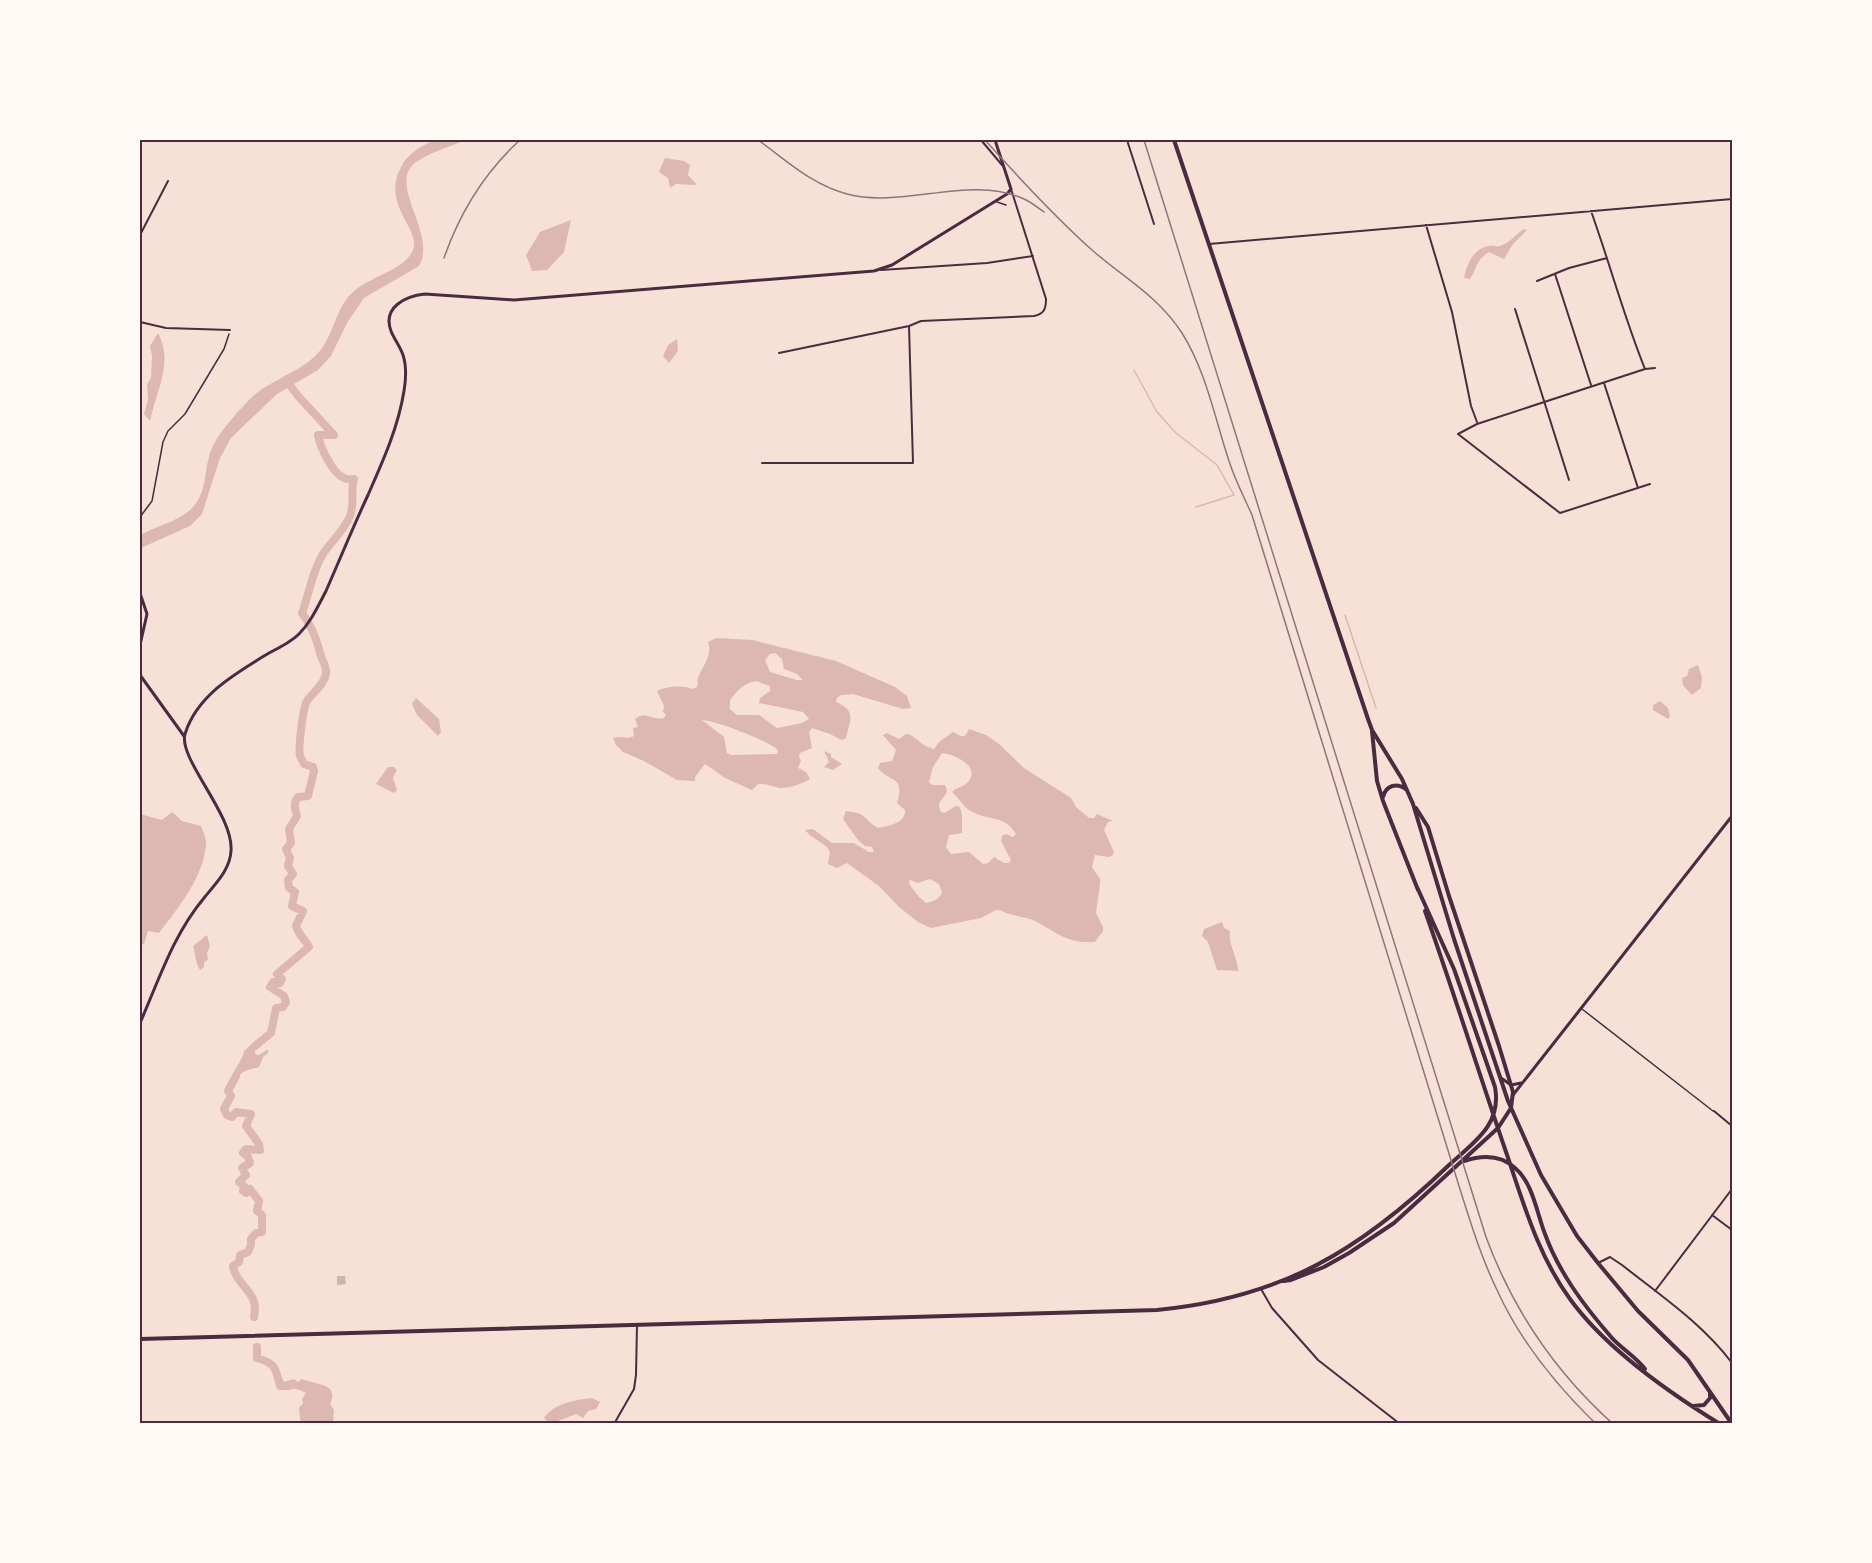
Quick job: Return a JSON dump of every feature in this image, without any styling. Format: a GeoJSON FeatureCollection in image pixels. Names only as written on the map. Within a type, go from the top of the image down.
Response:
{"type":"FeatureCollection","features":[{"type":"Feature","properties":{"kind":"main road"},"geometry":{"type":"LineString","coordinates":[[1174,140],[1372,730],[1402,779],[1413,804],[1454,939],[1509,1102],[1541,1175],[1578,1236],[1638,1311],[1688,1360],[1732,1424]]}},
{"type":"Feature","properties":{"kind":"main road"},"geometry":{"type":"LineString","coordinates":[[1284,1281],[1347,1249],[1394,1215],[1449,1166],[1491,1123],[1496,1109],[1496,1095],[1454,969],[1417,887],[1383,801],[1377,781],[1372,730]]}},
{"type":"Feature","properties":{"kind":"main road"},"geometry":{"type":"LineString","coordinates":[[1383,801],[1384,792],[1392,786],[1402,786],[1409,793]]}},
{"type":"Feature","properties":{"kind":"main road"},"geometry":{"type":"LineString","coordinates":[[140,1339],[1157,1310],[1212,1303],[1310,1274],[1337,1261],[1398,1220],[1498,1128],[1506,1119],[1511,1108],[1513,1092],[1499,1046],[1428,826],[1413,804]]}},
{"type":"Feature","properties":{"kind":"main road"},"geometry":{"type":"LineString","coordinates":[[1417,887],[1538,1242],[1554,1273],[1579,1310],[1602,1336],[1649,1375],[1720,1424]]}},
{"type":"Feature","properties":{"kind":"main road"},"geometry":{"type":"LineString","coordinates":[[1462,1162],[1486,1156],[1497,1158],[1510,1163],[1522,1176],[1551,1250],[1573,1288],[1614,1340],[1638,1360],[1649,1375]]}},
{"type":"Feature","properties":{"kind":"main road"},"geometry":{"type":"LineString","coordinates":[[1688,1404],[1696,1407],[1704,1405],[1710,1398],[1709,1389]]}},
{"type":"Feature","properties":{"kind":"street"},"geometry":{"type":"LineString","coordinates":[[981,140],[1003,165]]}},
{"type":"Feature","properties":{"kind":"street"},"geometry":{"type":"LineString","coordinates":[[778,353],[909,326],[921,321],[1034,316],[1044,311],[1046,299],[995,140]]}},
{"type":"Feature","properties":{"kind":"street"},"geometry":{"type":"LineString","coordinates":[[1127,140],[1154,224]]}},
{"type":"Feature","properties":{"kind":"street"},"geometry":{"type":"LineString","coordinates":[[140,235],[168,182]]}},
{"type":"Feature","properties":{"kind":"street"},"geometry":{"type":"LineString","coordinates":[[874,271],[892,265],[996,202],[1011,189]]}},
{"type":"Feature","properties":{"kind":"street"},"geometry":{"type":"LineString","coordinates":[[1209,244],[1732,199]]}},
{"type":"Feature","properties":{"kind":"street"},"geometry":{"type":"LineString","coordinates":[[996,202],[1006,205]]}},
{"type":"Feature","properties":{"kind":"street"},"geometry":{"type":"LineString","coordinates":[[1591,211],[1625,320],[1645,369]]}},
{"type":"Feature","properties":{"kind":"street"},"geometry":{"type":"LineString","coordinates":[[1426,225],[1452,312],[1471,406],[1477,424]]}},
{"type":"Feature","properties":{"kind":"street"},"geometry":{"type":"LineString","coordinates":[[184,736],[197,711],[216,689],[236,673],[298,636],[306,627],[326,591],[392,438],[402,400],[406,377],[403,356],[390,330],[389,321],[391,310],[400,302],[411,296],[425,294],[514,300],[987,263],[1033,256]]}},
{"type":"Feature","properties":{"kind":"street"},"geometry":{"type":"LineString","coordinates":[[1537,281],[1607,258]]}},
{"type":"Feature","properties":{"kind":"street"},"geometry":{"type":"LineString","coordinates":[[1556,274],[1591,386]]}},
{"type":"Feature","properties":{"kind":"street"},"geometry":{"type":"LineString","coordinates":[[1515,309],[1569,480]]}},
{"type":"Feature","properties":{"kind":"street"},"geometry":{"type":"LineString","coordinates":[[140,322],[166,328],[230,330]]}},
{"type":"Feature","properties":{"kind":"street"},"geometry":{"type":"LineString","coordinates":[[762,463],[913,462],[909,326]]}},
{"type":"Feature","properties":{"kind":"street"},"geometry":{"type":"LineString","coordinates":[[1650,484],[1560,513],[1458,434],[1477,424],[1645,369],[1655,368]]}},
{"type":"Feature","properties":{"kind":"street"},"geometry":{"type":"LineString","coordinates":[[1604,383],[1638,488]]}},
{"type":"Feature","properties":{"kind":"street"},"geometry":{"type":"LineString","coordinates":[[140,593],[147,614],[140,645]]}},
{"type":"Feature","properties":{"kind":"street"},"geometry":{"type":"LineString","coordinates":[[140,675],[184,736],[188,752],[225,823],[231,851],[227,867],[197,906],[176,941],[140,1023]]}},
{"type":"Feature","properties":{"kind":"street"},"geometry":{"type":"LineString","coordinates":[[1509,1102],[1732,816]]}},
{"type":"Feature","properties":{"kind":"street"},"geometry":{"type":"LineString","coordinates":[[1581,1009],[1732,1126]]}},
{"type":"Feature","properties":{"kind":"street"},"geometry":{"type":"LineString","coordinates":[[1500,1078],[1511,1085],[1523,1082]]}},
{"type":"Feature","properties":{"kind":"street"},"geometry":{"type":"LineString","coordinates":[[1654,1291],[1732,1189]]}},
{"type":"Feature","properties":{"kind":"street"},"geometry":{"type":"LineString","coordinates":[[1712,1215],[1732,1230]]}},
{"type":"Feature","properties":{"kind":"street"},"geometry":{"type":"LineString","coordinates":[[1598,1263],[1606,1257],[1613,1258],[1709,1336],[1732,1363]]}},
{"type":"Feature","properties":{"kind":"street"},"geometry":{"type":"LineString","coordinates":[[1261,1289],[1272,1308],[1318,1360],[1400,1424]]}},
{"type":"Feature","properties":{"kind":"street"},"geometry":{"type":"LineString","coordinates":[[614,1424],[633,1389],[636,1375],[637,1325]]}},
{"type":"Feature","properties":{"kind":"path"},"geometry":{"type":"LineString","coordinates":[[140,517],[152,501],[163,442],[168,431],[185,414],[224,349],[230,330]]}},
{"type":"Feature","properties":{"kind":"shaded area"},"geometry":{"type":"Polygon","coordinates":[[[435,140],[467,140],[422,158],[408,171],[406,183],[422,239],[423,253],[419,266],[364,298],[347,323],[331,356],[318,370],[277,394],[231,438],[220,458],[202,514],[190,526],[141,548],[140,535],[181,516],[197,502],[203,489],[213,446],[222,431],[251,398],[319,352],[346,299],[352,293],[407,259],[414,244],[398,205],[396,181],[407,158],[420,147],[435,140]]]}},
{"type":"Feature","properties":{"kind":"shaded area"},"geometry":{"type":"Polygon","coordinates":[[[665,158],[684,161],[690,165],[688,175],[697,185],[676,184],[670,188],[668,178],[659,172],[665,158]]]}},
{"type":"Feature","properties":{"kind":"shaded area"},"geometry":{"type":"Polygon","coordinates":[[[571,220],[564,252],[547,270],[532,271],[526,255],[540,232],[571,220]]]}},
{"type":"Feature","properties":{"kind":"shaded area"},"geometry":{"type":"Polygon","coordinates":[[[1524,229],[1527,230],[1513,244],[1504,259],[1489,252],[1479,261],[1470,279],[1464,278],[1469,262],[1480,249],[1504,245],[1524,229]]]}},
{"type":"Feature","properties":{"kind":"shaded area"},"geometry":{"type":"Polygon","coordinates":[[[158,333],[164,355],[164,366],[150,421],[144,414],[148,400],[147,384],[151,378],[150,346],[158,333]]]}},
{"type":"Feature","properties":{"kind":"shaded area"},"geometry":{"type":"Polygon","coordinates":[[[677,339],[678,351],[669,363],[663,356],[668,345],[677,339]]]}},
{"type":"Feature","properties":{"kind":"shaded area"},"geometry":{"type":"Polygon","coordinates":[[[716,638],[752,640],[836,661],[895,687],[907,696],[911,708],[903,709],[853,694],[841,695],[836,702],[847,709],[850,717],[846,738],[842,740],[812,728],[809,732],[812,748],[800,753],[801,761],[798,768],[806,772],[810,779],[797,785],[782,788],[758,784],[752,790],[725,778],[705,764],[695,777],[695,781],[677,780],[623,752],[613,738],[634,736],[633,728],[638,727],[635,719],[639,716],[664,718],[666,715],[663,712],[664,706],[657,691],[670,687],[693,689],[697,687],[698,678],[709,652],[708,642],[716,638]],[[775,653],[770,654],[765,660],[770,672],[803,680],[797,674],[784,669],[782,659],[775,653]],[[756,681],[748,684],[730,700],[730,709],[737,715],[759,715],[777,728],[802,723],[809,719],[803,712],[759,703],[760,698],[770,691],[770,686],[756,681]],[[702,720],[724,737],[727,753],[731,755],[777,754],[778,750],[773,746],[718,723],[702,720]]]}},
{"type":"Feature","properties":{"kind":"shaded area"},"geometry":{"type":"Polygon","coordinates":[[[1698,665],[1702,677],[1701,688],[1692,695],[1683,685],[1682,678],[1687,676],[1689,669],[1698,665]]]}},
{"type":"Feature","properties":{"kind":"shaded area"},"geometry":{"type":"Polygon","coordinates":[[[416,698],[439,719],[441,732],[438,736],[417,715],[412,704],[416,698]]]}},
{"type":"Feature","properties":{"kind":"shaded area"},"geometry":{"type":"Polygon","coordinates":[[[1660,701],[1668,708],[1670,716],[1668,719],[1653,710],[1653,705],[1660,701]]]}},
{"type":"Feature","properties":{"kind":"shaded area"},"geometry":{"type":"Polygon","coordinates":[[[969,729],[986,735],[1024,768],[1071,798],[1076,807],[1089,818],[1094,818],[1097,814],[1113,821],[1108,822],[1104,830],[1114,852],[1108,857],[1095,855],[1092,867],[1100,879],[1096,913],[1103,927],[1103,931],[1095,942],[1069,939],[1033,920],[1000,910],[981,918],[931,928],[918,922],[899,907],[879,886],[847,863],[837,868],[828,864],[829,850],[805,830],[813,829],[832,843],[854,843],[869,852],[874,852],[872,847],[865,846],[858,840],[843,819],[846,811],[858,813],[878,828],[900,821],[905,814],[905,810],[897,803],[898,783],[878,768],[880,763],[892,761],[896,750],[883,735],[887,733],[899,739],[906,734],[910,735],[925,746],[934,749],[939,742],[953,732],[965,736],[969,729]],[[942,753],[933,767],[929,782],[932,785],[945,785],[946,793],[939,804],[940,811],[944,813],[956,806],[960,807],[962,815],[962,833],[949,835],[946,847],[951,854],[969,852],[983,864],[988,863],[994,857],[1004,863],[1009,863],[1011,860],[1001,841],[1002,836],[1006,834],[1013,837],[1016,834],[1006,823],[975,813],[964,806],[952,792],[969,781],[971,770],[964,761],[942,753]],[[930,879],[918,883],[910,880],[909,884],[926,903],[936,900],[942,892],[939,884],[930,879]]]}},
{"type":"Feature","properties":{"kind":"shaded area"},"geometry":{"type":"Polygon","coordinates":[[[824,751],[842,764],[833,770],[824,767],[829,762],[824,751]]]}},
{"type":"Feature","properties":{"kind":"shaded area"},"geometry":{"type":"Polygon","coordinates":[[[388,767],[394,767],[397,770],[393,778],[397,790],[394,793],[376,784],[388,767]]]}},
{"type":"Feature","properties":{"kind":"shaded area"},"geometry":{"type":"Polygon","coordinates":[[[172,812],[182,821],[201,826],[206,843],[204,857],[195,881],[174,913],[159,933],[148,931],[144,944],[140,945],[140,814],[162,820],[172,812]]]}},
{"type":"Feature","properties":{"kind":"shaded area"},"geometry":{"type":"Polygon","coordinates":[[[1222,922],[1224,928],[1230,931],[1230,942],[1238,971],[1217,970],[1208,942],[1202,936],[1204,929],[1222,922]]]}},
{"type":"Feature","properties":{"kind":"shaded area"},"geometry":{"type":"Polygon","coordinates":[[[207,935],[210,946],[207,953],[208,960],[204,962],[204,967],[200,970],[193,946],[207,935]]]}},
{"type":"Feature","properties":{"kind":"shaded area"},"geometry":{"type":"Polygon","coordinates":[[[259,1040],[261,1043],[255,1049],[255,1054],[259,1055],[268,1049],[268,1053],[263,1057],[259,1067],[243,1072],[233,1085],[230,1083],[231,1078],[244,1051],[259,1040]]]}},
{"type":"Feature","properties":{"kind":"shaded area"},"geometry":{"type":"Polygon","coordinates":[[[277,1370],[284,1382],[294,1379],[298,1382],[302,1379],[329,1388],[332,1392],[330,1404],[334,1410],[333,1423],[306,1423],[300,1420],[299,1407],[303,1404],[302,1399],[306,1393],[280,1386],[277,1370]]]}},
{"type":"Feature","properties":{"kind":"shaded area"},"geometry":{"type":"Polygon","coordinates":[[[592,1398],[600,1402],[596,1409],[588,1411],[583,1418],[576,1414],[550,1424],[544,1418],[559,1406],[592,1398]]]}},
{"type":"Feature","properties":{"kind":"building"},"geometry":{"type":"Polygon","coordinates":[[[337,1276],[345,1276],[346,1284],[337,1285],[337,1276]]]}},
{"type":"Feature","properties":{"kind":"waterway"},"geometry":{"type":"LineString","coordinates":[[1134,370],[1157,412],[1176,433],[1217,465],[1234,495],[1196,507]]}},
{"type":"Feature","properties":{"kind":"waterway"},"geometry":{"type":"LineString","coordinates":[[254,1047],[271,1033],[276,1008],[283,1007],[286,1002],[284,996],[270,987],[273,982],[280,983],[282,979],[277,974],[309,947],[296,926],[303,911],[292,906],[295,892],[289,888],[288,880],[293,874],[288,866],[290,858],[286,849],[291,843],[289,829],[297,816],[295,802],[298,797],[308,796],[314,771],[313,767],[304,764],[300,756],[304,711],[307,701],[323,682],[326,671],[314,634],[302,613],[321,558],[350,516],[354,479],[344,478],[331,466],[318,435],[334,435],[287,381]]}},
{"type":"Feature","properties":{"kind":"waterway"},"geometry":{"type":"LineString","coordinates":[[1345,615],[1376,708]]}},
{"type":"Feature","properties":{"kind":"waterway"},"geometry":{"type":"LineString","coordinates":[[236,1076],[228,1091],[231,1096],[224,1109],[227,1115],[232,1117],[236,1112],[251,1114],[246,1126],[259,1144],[260,1150],[246,1149],[243,1153],[248,1157],[250,1163],[242,1168],[246,1175],[239,1182],[244,1186],[243,1191],[246,1193],[250,1189],[259,1201],[257,1211],[262,1215],[262,1232],[256,1233],[251,1239],[248,1252],[240,1255],[239,1262],[233,1266],[239,1280],[254,1301],[254,1317]]}},
{"type":"Feature","properties":{"kind":"waterway"},"geometry":{"type":"LineString","coordinates":[[257,1347],[257,1358],[274,1367],[280,1386],[289,1386]]}},
{"type":"Feature","properties":{"kind":"railway"},"geometry":{"type":"LineString","coordinates":[[444,258],[474,194],[495,166],[520,140]]}},
{"type":"Feature","properties":{"kind":"railway"},"geometry":{"type":"LineString","coordinates":[[758,140],[789,164],[822,185],[847,194],[891,198],[959,190],[982,190],[1003,192],[1024,199],[1044,212]]}},
{"type":"Feature","properties":{"kind":"railway"},"geometry":{"type":"LineString","coordinates":[[985,140],[1078,237],[1162,308],[1182,333],[1198,363],[1231,468],[1252,515],[1481,1252],[1506,1309],[1528,1345],[1553,1378],[1596,1424]]}},
{"type":"Feature","properties":{"kind":"railway"},"geometry":{"type":"LineString","coordinates":[[1144,140],[1486,1237],[1509,1290],[1538,1338],[1572,1383],[1613,1424]]}}]}
